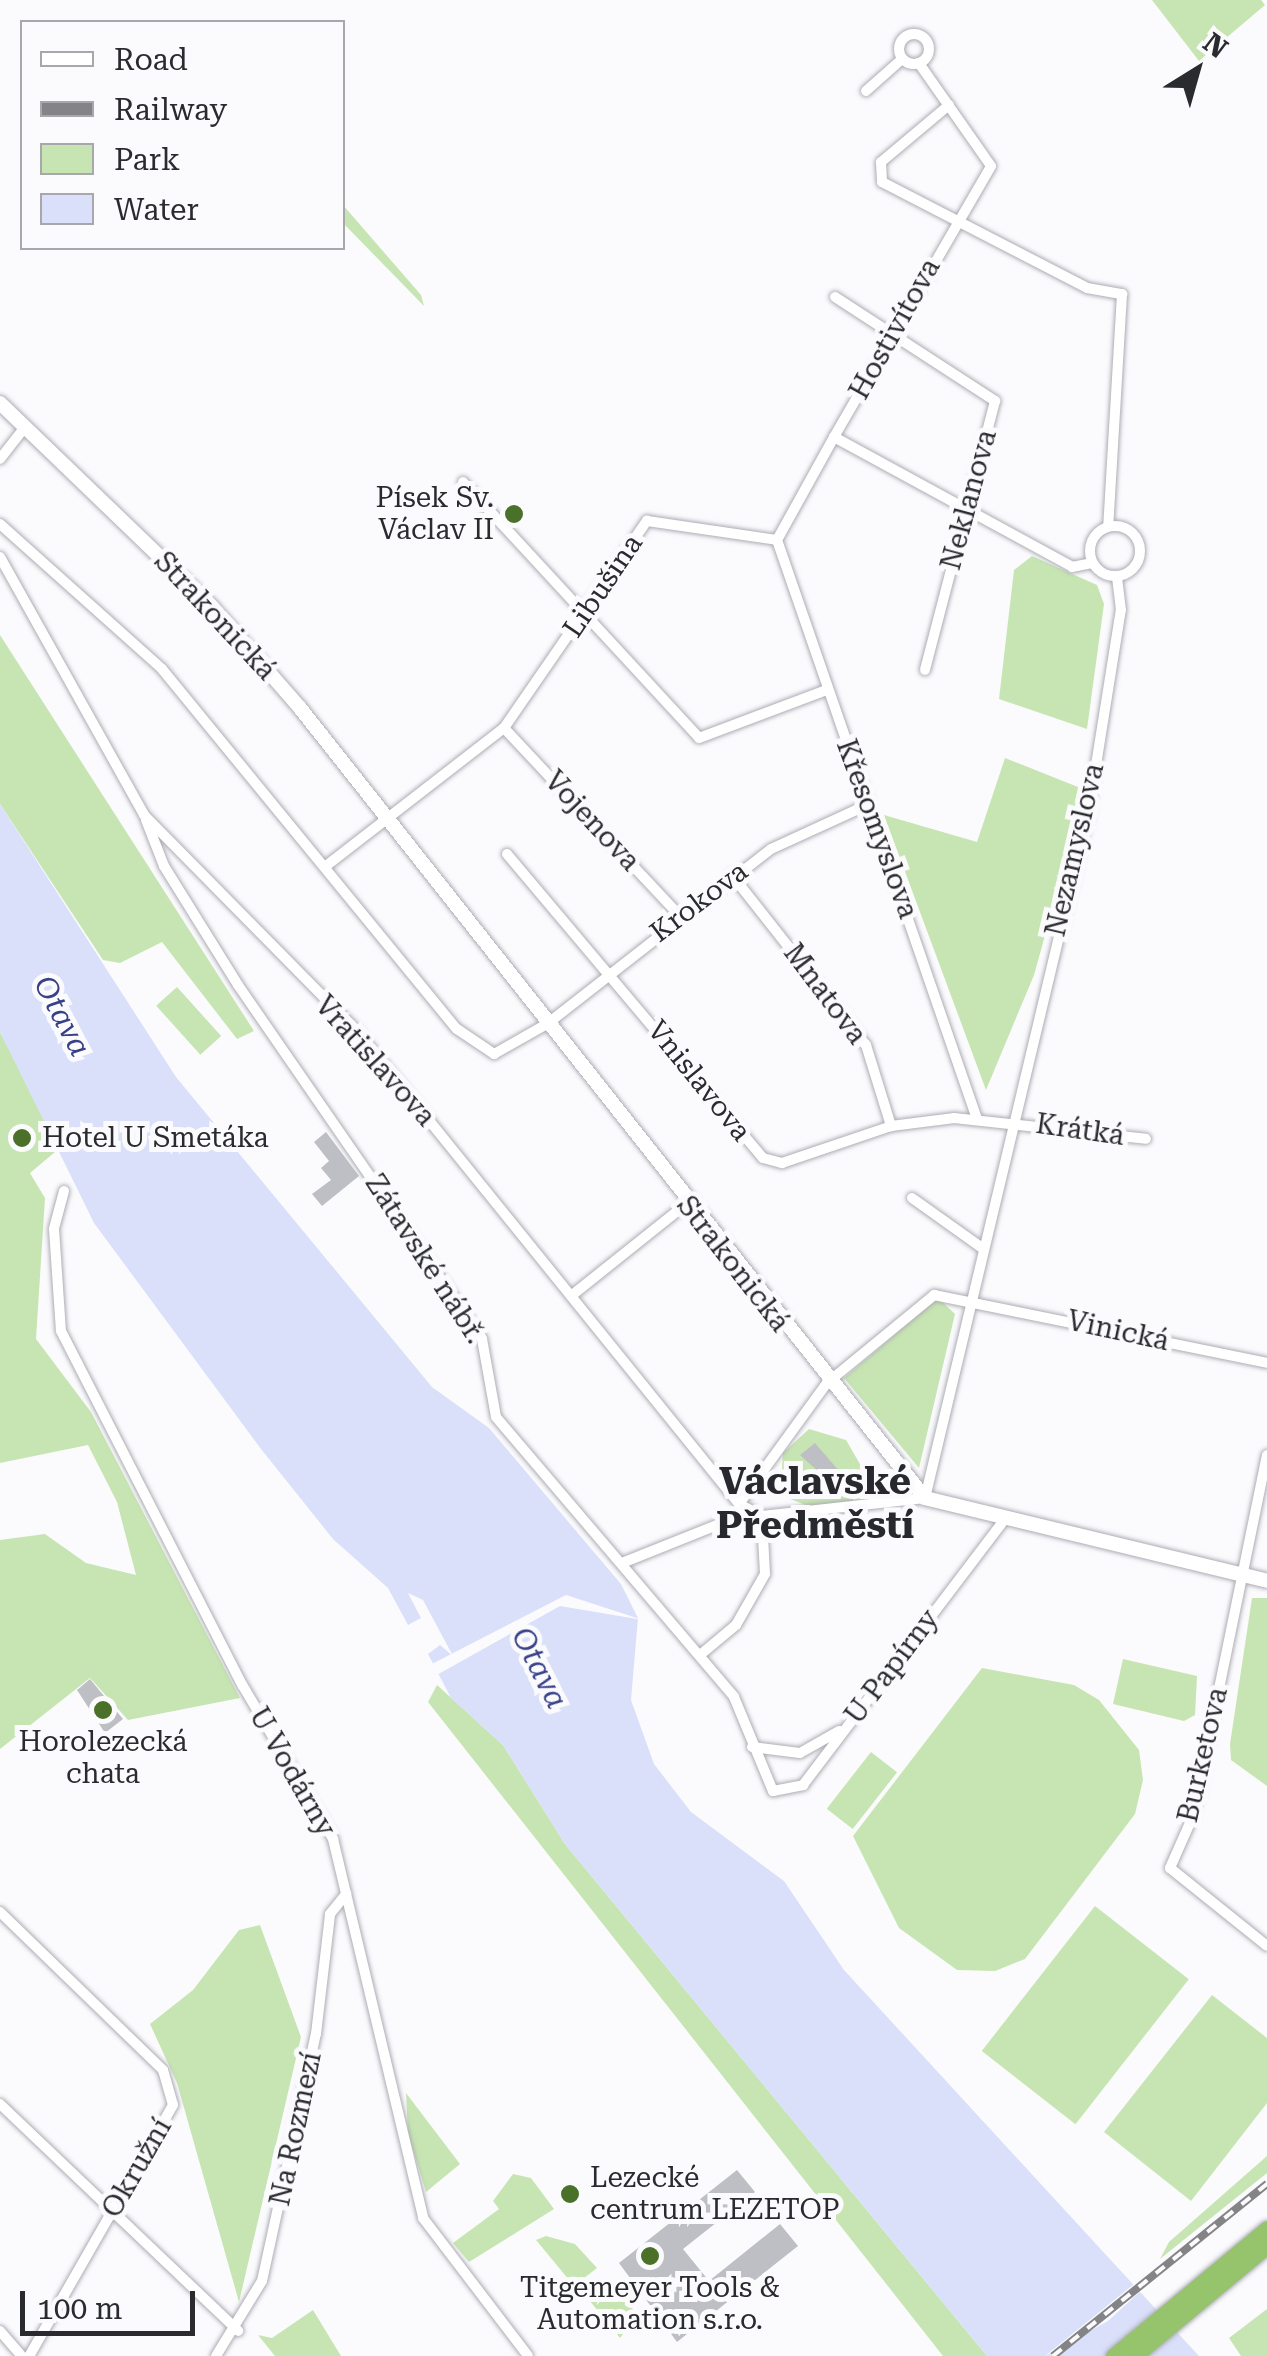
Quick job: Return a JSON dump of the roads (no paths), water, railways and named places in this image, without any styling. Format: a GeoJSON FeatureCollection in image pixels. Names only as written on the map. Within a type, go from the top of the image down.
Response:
{"type":"FeatureCollection","features":[{"type":"Feature","properties":{"kind":"highway"},"geometry":{"type":"LineString","coordinates":[[1135,2356],[1267,2228]]}},
{"type":"Feature","properties":{"kind":"highway"},"geometry":{"type":"LineString","coordinates":[[1113,2356],[1267,2246]]}},
{"type":"Feature","properties":{"kind":"main road","name":"Strakonická"},"geometry":{"type":"LineString","coordinates":[[0,404],[212,607],[388,819],[827,1384],[925,1498]]}},
{"type":"Feature","properties":{"kind":"main road"},"geometry":{"type":"LineString","coordinates":[[925,1498],[1002,1523],[1267,1580]]}},
{"type":"Feature","properties":{"kind":"street"},"geometry":{"type":"LineString","coordinates":[[902,59],[901,42],[917,35],[928,48],[919,63]]}},
{"type":"Feature","properties":{"kind":"street"},"geometry":{"type":"LineString","coordinates":[[902,59],[919,63],[949,105],[877,172],[956,221],[1087,288],[1122,294],[1108,527],[1090,545],[1092,563]]}},
{"type":"Feature","properties":{"kind":"street"},"geometry":{"type":"LineString","coordinates":[[866,91],[902,59]]}},
{"type":"Feature","properties":{"kind":"street","name":"Hostivítova"},"geometry":{"type":"LineString","coordinates":[[834,437],[991,166],[949,105]]}},
{"type":"Feature","properties":{"kind":"street","name":"Neklanova"},"geometry":{"type":"LineString","coordinates":[[835,297],[992,395],[925,670]]}},
{"type":"Feature","properties":{"kind":"street"},"geometry":{"type":"LineString","coordinates":[[0,460],[25,427]]}},
{"type":"Feature","properties":{"kind":"street"},"geometry":{"type":"LineString","coordinates":[[777,540],[834,437],[1072,567],[1092,563],[1117,576],[1133,568],[1138,543],[1108,527]]}},
{"type":"Feature","properties":{"kind":"street"},"geometry":{"type":"LineString","coordinates":[[464,482],[699,738],[827,690]]}},
{"type":"Feature","properties":{"kind":"street","name":"Libušina"},"geometry":{"type":"LineString","coordinates":[[388,819],[504,728],[647,520],[777,540]]}},
{"type":"Feature","properties":{"kind":"street"},"geometry":{"type":"LineString","coordinates":[[0,524],[162,669],[474,1047],[509,1052],[546,1024]]}},
{"type":"Feature","properties":{"kind":"street","name":"Křesomyslova"},"geometry":{"type":"LineString","coordinates":[[777,540],[976,1119]]}},
{"type":"Feature","properties":{"kind":"street","name":"Vratislavova"},"geometry":{"type":"LineString","coordinates":[[0,557],[144,814],[356,1030],[743,1508]]}},
{"type":"Feature","properties":{"kind":"street","name":"Nezamyslova"},"geometry":{"type":"LineString","coordinates":[[925,1498],[968,1299],[1088,814],[1121,610],[1117,576]]}},
{"type":"Feature","properties":{"kind":"street","name":"Vojenova"},"geometry":{"type":"LineString","coordinates":[[504,728],[680,915]]}},
{"type":"Feature","properties":{"kind":"street","name":"Krokova"},"geometry":{"type":"LineString","coordinates":[[546,1024],[732,876],[867,805]]}},
{"type":"Feature","properties":{"kind":"street","name":"Zátavské nábř."},"geometry":{"type":"LineString","coordinates":[[144,814],[164,866],[238,985],[482,1339],[496,1417],[734,1697],[773,1791]]}},
{"type":"Feature","properties":{"kind":"street"},"geometry":{"type":"LineString","coordinates":[[326,866],[388,819]]}},
{"type":"Feature","properties":{"kind":"street","name":"Vnislavova"},"geometry":{"type":"LineString","coordinates":[[507,854],[577,944],[612,971],[762,1158],[782,1163],[890,1126],[976,1119],[1013,1122]]}},
{"type":"Feature","properties":{"kind":"street","name":"Mnatova"},"geometry":{"type":"LineString","coordinates":[[732,876],[866,1045],[890,1126]]}},
{"type":"Feature","properties":{"kind":"street","name":"Krátká"},"geometry":{"type":"LineString","coordinates":[[1013,1122],[1146,1139]]}},
{"type":"Feature","properties":{"kind":"street","name":"U Vodárny"},"geometry":{"type":"LineString","coordinates":[[64,1191],[54,1230],[60,1331],[238,1676],[333,1839],[409,2184],[423,2218],[528,2356]]}},
{"type":"Feature","properties":{"kind":"street"},"geometry":{"type":"LineString","coordinates":[[912,1198],[982,1248]]}},
{"type":"Feature","properties":{"kind":"street"},"geometry":{"type":"LineString","coordinates":[[572,1296],[686,1205]]}},
{"type":"Feature","properties":{"kind":"street","name":"Vinická"},"geometry":{"type":"LineString","coordinates":[[743,1508],[827,1384],[934,1295],[1267,1363]]}},
{"type":"Feature","properties":{"kind":"street"},"geometry":{"type":"LineString","coordinates":[[1242,1576],[1267,1455]]}},
{"type":"Feature","properties":{"kind":"street"},"geometry":{"type":"LineString","coordinates":[[622,1564],[743,1508],[762,1516],[925,1498]]}},
{"type":"Feature","properties":{"kind":"street"},"geometry":{"type":"LineString","coordinates":[[700,1655],[736,1625],[765,1574],[762,1516]]}},
{"type":"Feature","properties":{"kind":"street","name":"U Papírny"},"geometry":{"type":"LineString","coordinates":[[773,1791],[802,1786],[1002,1523]]}},
{"type":"Feature","properties":{"kind":"street","name":"Burketova"},"geometry":{"type":"LineString","coordinates":[[1242,1576],[1193,1816],[1170,1868],[1267,1946]]}},
{"type":"Feature","properties":{"kind":"street"},"geometry":{"type":"LineString","coordinates":[[752,1746],[800,1753],[846,1727]]}},
{"type":"Feature","properties":{"kind":"street","name":"Na Rozmezí"},"geometry":{"type":"LineString","coordinates":[[216,2356],[238,2331],[274,2229],[330,1914],[346,1894]]}},
{"type":"Feature","properties":{"kind":"street","name":"Okružní"},"geometry":{"type":"LineString","coordinates":[[0,1912],[172,2086],[173,2105],[25,2356]]}},
{"type":"Feature","properties":{"kind":"street"},"geometry":{"type":"LineString","coordinates":[[0,2104],[238,2331]]}},
{"type":"Feature","properties":{"kind":"street"},"geometry":{"type":"LineString","coordinates":[[0,2331],[25,2356]]}},
{"type":"Feature","properties":{"kind":"water","name":"Otava"},"geometry":{"type":"Polygon","coordinates":[[[0,804],[176,1077],[432,1387],[489,1428],[621,1584],[638,1618],[631,1700],[654,1764],[691,1812],[784,1881],[844,1970],[1199,2356],[987,2356],[565,1844],[503,1745],[451,1698],[428,1654],[440,1645],[453,1656],[423,1600],[408,1593],[421,1618],[408,1625],[388,1588],[333,1539],[261,1449],[94,1223],[0,1032],[0,804]]]}},
{"type":"Feature","properties":{"kind":"railway"},"geometry":{"type":"LineString","coordinates":[[1053,2356],[1267,2184]]}},
{"type":"Feature","properties":{"kind":"place","name":"Písek Sv. Václav II"},"geometry":{"type":"Point","coordinates":[514,514]}},
{"type":"Feature","properties":{"kind":"place","name":"Hotel U Smetáka"},"geometry":{"type":"Point","coordinates":[22,1138]}},
{"type":"Feature","properties":{"kind":"place","name":"Horolezecká chata"},"geometry":{"type":"Point","coordinates":[103,1710]}},
{"type":"Feature","properties":{"kind":"place","name":"Lezecké centrum LEZETOP"},"geometry":{"type":"Point","coordinates":[570,2194]}},
{"type":"Feature","properties":{"kind":"place","name":"Titgemeyer Tools & Automation s.r.o."},"geometry":{"type":"Point","coordinates":[650,2256]}},
{"type":"Feature","properties":{"kind":"district","name":"Václavské Předměstí"},"geometry":{"type":"Point","coordinates":[815,1504]}}]}
